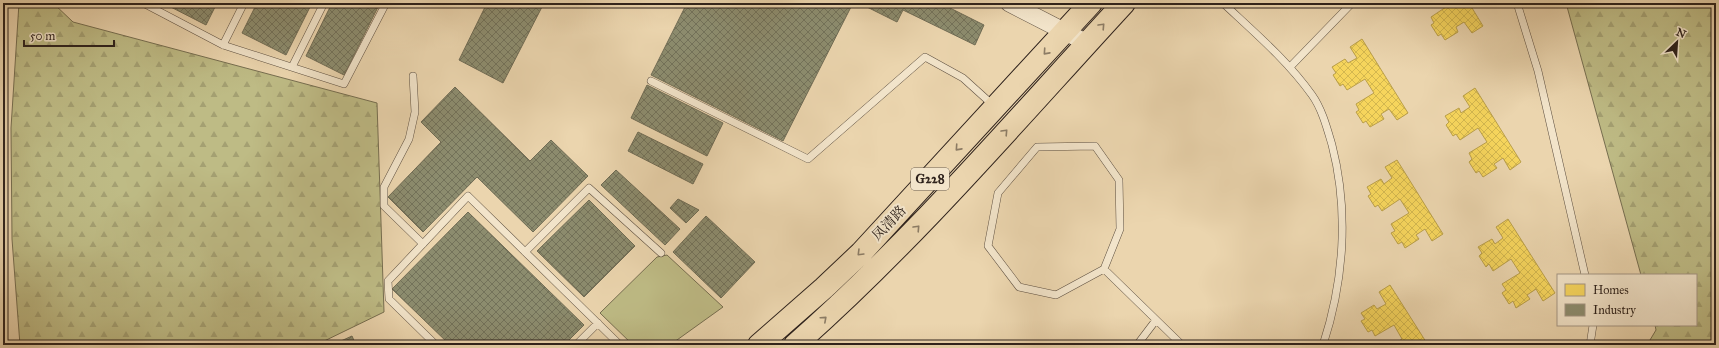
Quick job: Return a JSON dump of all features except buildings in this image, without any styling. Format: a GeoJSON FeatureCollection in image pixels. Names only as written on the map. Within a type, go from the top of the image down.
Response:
{"type":"FeatureCollection","features":[{"type":"Feature","properties":{"kind":"highway","name":"凤清路"},"geometry":{"type":"LineString","coordinates":[[759,345],[824,288],[861,253],[1091,3]]}},
{"type":"Feature","properties":{"kind":"highway","name":"凤清路"},"geometry":{"type":"LineString","coordinates":[[795,345],[879,268],[1124,3]]}},
{"type":"Feature","properties":{"kind":"street"},"geometry":{"type":"LineString","coordinates":[[1009,3],[1087,42]]}},
{"type":"Feature","properties":{"kind":"lane"},"geometry":{"type":"LineString","coordinates":[[223,45],[244,3]]}},
{"type":"Feature","properties":{"kind":"lane"},"geometry":{"type":"LineString","coordinates":[[292,67],[324,3]]}},
{"type":"Feature","properties":{"kind":"lane"},"geometry":{"type":"LineString","coordinates":[[146,4],[223,45],[344,84],[386,3]]}},
{"type":"Feature","properties":{"kind":"lane"},"geometry":{"type":"LineString","coordinates":[[1223,3],[1290,67],[1312,96],[1321,111],[1327,128],[1338,178],[1342,223],[1341,255],[1334,306],[1323,345]]}},
{"type":"Feature","properties":{"kind":"lane"},"geometry":{"type":"LineString","coordinates":[[1290,67],[1352,3]]}},
{"type":"Feature","properties":{"kind":"lane"},"geometry":{"type":"LineString","coordinates":[[1517,3],[1538,71],[1585,274]]}},
{"type":"Feature","properties":{"kind":"lane"},"geometry":{"type":"LineString","coordinates":[[651,81],[808,159],[925,57],[963,78],[996,107]]}},
{"type":"Feature","properties":{"kind":"lane"},"geometry":{"type":"LineString","coordinates":[[413,76],[414,119],[409,139],[384,187],[384,206],[423,244]]}},
{"type":"Feature","properties":{"kind":"lane"},"geometry":{"type":"LineString","coordinates":[[1094,146],[1119,180],[1120,229],[1104,269],[1056,295],[1019,287],[988,246],[998,193],[1037,147],[1094,146]]}},
{"type":"Feature","properties":{"kind":"lane"},"geometry":{"type":"LineString","coordinates":[[525,252],[589,188],[661,253]]}},
{"type":"Feature","properties":{"kind":"lane"},"geometry":{"type":"LineString","coordinates":[[436,345],[389,299],[388,281],[468,196],[620,345]]}},
{"type":"Feature","properties":{"kind":"lane"},"geometry":{"type":"LineString","coordinates":[[1104,269],[1182,345]]}},
{"type":"Feature","properties":{"kind":"lane"},"geometry":{"type":"LineString","coordinates":[[1137,345],[1156,320]]}},
{"type":"Feature","properties":{"kind":"lane"},"geometry":{"type":"LineString","coordinates":[[576,345],[598,323]]}},
{"type":"Feature","properties":{"kind":"lane"},"geometry":{"type":"LineString","coordinates":[[1590,345],[1592,326]]}},
{"type":"Feature","properties":{"kind":"green space"},"geometry":{"type":"Polygon","coordinates":[[[19,3],[53,3],[73,22],[377,103],[384,312],[316,345],[20,345],[12,239],[11,128],[19,3]]]}},
{"type":"Feature","properties":{"kind":"green space"},"geometry":{"type":"Polygon","coordinates":[[[1566,3],[1716,3],[1716,345],[1647,345],[1656,330],[1655,326],[1697,326],[1697,274],[1641,274],[1566,3]]]}},
{"type":"Feature","properties":{"kind":"green space"},"geometry":{"type":"Polygon","coordinates":[[[667,255],[723,307],[670,345],[633,345],[600,313],[657,257],[667,255]]]}}]}
